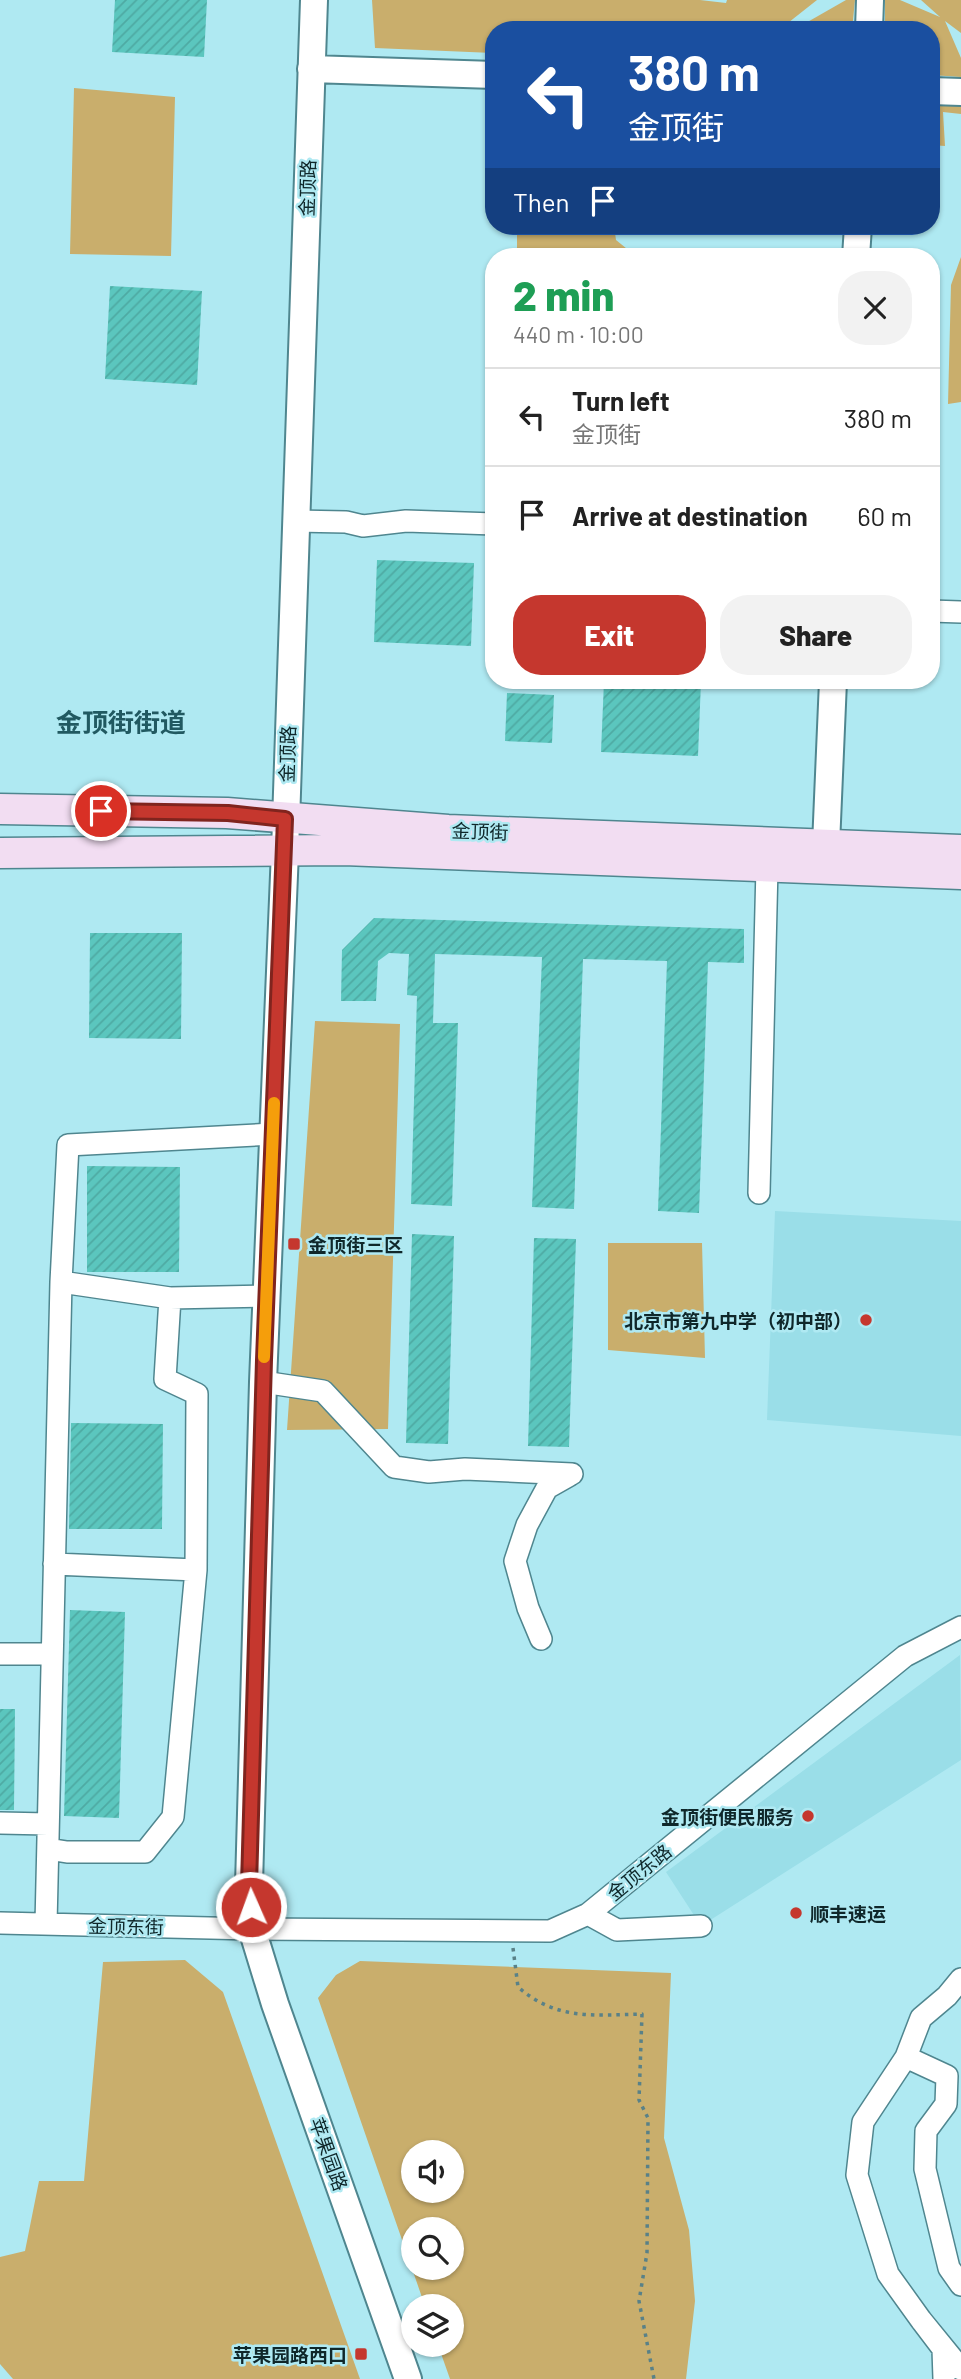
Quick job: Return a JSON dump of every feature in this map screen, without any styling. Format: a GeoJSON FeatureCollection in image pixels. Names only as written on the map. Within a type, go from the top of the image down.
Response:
{"type":"FeatureCollection","features":[{"type":"Feature","properties":{"kind":"main road","name":"金顶街"},"geometry":{"type":"LineString","coordinates":[[0,809],[228,813],[448,830],[961,850]]}},
{"type":"Feature","properties":{"kind":"main road","name":"金顶街"},"geometry":{"type":"LineString","coordinates":[[0,853],[344,850],[961,874]]}},
{"type":"Feature","properties":{"kind":"street","name":"金顶路"},"geometry":{"type":"LineString","coordinates":[[252,1929],[249,1885],[263,1382],[285,851],[314,0]]}},
{"type":"Feature","properties":{"kind":"street"},"geometry":{"type":"LineString","coordinates":[[869,21],[870,0]]}},
{"type":"Feature","properties":{"kind":"street"},"geometry":{"type":"LineString","coordinates":[[311,69],[485,75]]}},
{"type":"Feature","properties":{"kind":"street"},"geometry":{"type":"LineString","coordinates":[[940,91],[961,92]]}},
{"type":"Feature","properties":{"kind":"street"},"geometry":{"type":"LineString","coordinates":[[295,521],[346,522],[363,526],[406,521],[485,524]]}},
{"type":"Feature","properties":{"kind":"street"},"geometry":{"type":"LineString","coordinates":[[940,611],[961,612]]}},
{"type":"Feature","properties":{"kind":"street"},"geometry":{"type":"LineString","coordinates":[[827,845],[833,689]]}},
{"type":"Feature","properties":{"kind":"street"},"geometry":{"type":"LineString","coordinates":[[759,1193],[767,867]]}},
{"type":"Feature","properties":{"kind":"street"},"geometry":{"type":"LineString","coordinates":[[46,1924],[61,1282],[68,1145],[273,1134]]}},
{"type":"Feature","properties":{"kind":"street"},"geometry":{"type":"LineString","coordinates":[[61,1282],[170,1298],[267,1296]]}},
{"type":"Feature","properties":{"kind":"street"},"geometry":{"type":"LineString","coordinates":[[48,1849],[67,1852],[145,1852],[173,1816],[196,1570],[197,1394],[166,1379],[170,1298]]}},
{"type":"Feature","properties":{"kind":"street"},"geometry":{"type":"LineString","coordinates":[[263,1382],[323,1391],[394,1467],[429,1472],[465,1469],[572,1474],[547,1488],[527,1525],[515,1561],[528,1608],[541,1639]]}},
{"type":"Feature","properties":{"kind":"street"},"geometry":{"type":"LineString","coordinates":[[54,1564],[196,1570]]}},
{"type":"Feature","properties":{"kind":"street","name":"金顶东路"},"geometry":{"type":"LineString","coordinates":[[252,1929],[550,1931],[588,1914],[905,1656],[961,1627]]}},
{"type":"Feature","properties":{"kind":"street"},"geometry":{"type":"LineString","coordinates":[[0,1654],[52,1654]]}},
{"type":"Feature","properties":{"kind":"street"},"geometry":{"type":"LineString","coordinates":[[0,1823],[48,1824]]}},
{"type":"Feature","properties":{"kind":"street"},"geometry":{"type":"LineString","coordinates":[[588,1914],[617,1930],[701,1926]]}},
{"type":"Feature","properties":{"kind":"street","name":"金顶东街"},"geometry":{"type":"LineString","coordinates":[[0,1923],[252,1929]]}},
{"type":"Feature","properties":{"kind":"street","name":"苹果园路"},"geometry":{"type":"LineString","coordinates":[[252,1929],[275,2004],[408,2379]]}},
{"type":"Feature","properties":{"kind":"street"},"geometry":{"type":"LineString","coordinates":[[944,2379],[943,2349],[888,2274],[857,2175],[863,2122],[906,2057],[921,2018],[947,1996],[961,1979]]}},
{"type":"Feature","properties":{"kind":"street"},"geometry":{"type":"LineString","coordinates":[[906,2057],[947,2076],[946,2104],[926,2131],[925,2169],[949,2268],[961,2285]]}},
{"type":"Feature","properties":{"kind":"street"},"geometry":{"type":"LineString","coordinates":[[921,2320],[961,2369]]}},
{"type":"Feature","properties":{"kind":"path"},"geometry":{"type":"LineString","coordinates":[[511,1931],[518,1987],[532,1999],[566,2014],[642,2014],[639,2100],[648,2118],[647,2253],[639,2301],[654,2379]]}},
{"type":"Feature","properties":{"kind":"shaded area"},"geometry":{"type":"Polygon","coordinates":[[[372,0],[700,0],[726,3],[727,0],[817,0],[790,21],[485,21],[485,53],[375,48],[372,0]]]}},
{"type":"Feature","properties":{"kind":"shaded area"},"geometry":{"type":"Polygon","coordinates":[[[846,0],[855,0],[853,21],[809,21],[846,0]]]}},
{"type":"Feature","properties":{"kind":"shaded area"},"geometry":{"type":"Polygon","coordinates":[[[885,0],[900,0],[940,17],[921,0],[961,0],[961,33],[945,21],[961,58],[961,77],[940,76],[940,21],[885,21],[885,0]]]}},
{"type":"Feature","properties":{"kind":"shaded area"},"geometry":{"type":"Polygon","coordinates":[[[74,88],[175,97],[171,256],[70,254],[74,88]]]}},
{"type":"Feature","properties":{"kind":"shaded area"},"geometry":{"type":"Polygon","coordinates":[[[940,104],[961,105],[961,114],[943,112],[945,146],[940,146],[940,104]]]}},
{"type":"Feature","properties":{"kind":"shaded area"},"geometry":{"type":"Polygon","coordinates":[[[517,235],[615,235],[616,240],[626,248],[517,248],[517,235]]]}},
{"type":"Feature","properties":{"kind":"shaded area"},"geometry":{"type":"Polygon","coordinates":[[[961,257],[961,402],[948,404],[951,285],[961,257]]]}},
{"type":"Feature","properties":{"kind":"shaded area"},"geometry":{"type":"Polygon","coordinates":[[[315,1021],[400,1024],[388,1429],[287,1430],[315,1021]]]}},
{"type":"Feature","properties":{"kind":"shaded area","name":"北京市第九中学（初中部）"},"geometry":{"type":"Polygon","coordinates":[[[775,1211],[961,1221],[961,1436],[767,1420],[775,1211]]]}},
{"type":"Feature","properties":{"kind":"shaded area"},"geometry":{"type":"Polygon","coordinates":[[[608,1243],[702,1243],[705,1358],[608,1350],[608,1243]]]}},
{"type":"Feature","properties":{"kind":"shaded area","name":"金顶街便民服务"},"geometry":{"type":"Polygon","coordinates":[[[960,1655],[961,1760],[701,1926],[666,1872],[960,1655]]]}},
{"type":"Feature","properties":{"kind":"shaded area"},"geometry":{"type":"Polygon","coordinates":[[[185,1960],[223,1992],[360,2379],[13,2379],[0,2364],[0,2257],[25,2251],[39,2181],[84,2181],[103,1962],[185,1960]]]}},
{"type":"Feature","properties":{"kind":"shaded area"},"geometry":{"type":"Polygon","coordinates":[[[360,1961],[671,1973],[664,2138],[689,2230],[695,2301],[686,2379],[450,2379],[442,2357],[464,2357],[464,2294],[421,2294],[416,2280],[464,2280],[464,2217],[401,2217],[401,2237],[318,1998],[336,1975],[360,1961]]]}},
{"type":"Feature","properties":{"kind":"building"},"geometry":{"type":"Polygon","coordinates":[[[115,0],[207,0],[204,57],[112,52],[115,0]]]}},
{"type":"Feature","properties":{"kind":"building"},"geometry":{"type":"Polygon","coordinates":[[[110,286],[202,291],[197,385],[105,379],[110,286]]]}},
{"type":"Feature","properties":{"kind":"building"},"geometry":{"type":"Polygon","coordinates":[[[377,560],[474,563],[471,646],[374,642],[377,560]]]}},
{"type":"Feature","properties":{"kind":"building"},"geometry":{"type":"Polygon","coordinates":[[[604,689],[701,689],[698,756],[601,752],[604,689]]]}},
{"type":"Feature","properties":{"kind":"building"},"geometry":{"type":"Polygon","coordinates":[[[507,693],[554,695],[552,743],[505,741],[507,693]]]}},
{"type":"Feature","properties":{"kind":"building"},"geometry":{"type":"Polygon","coordinates":[[[374,918],[744,929],[744,963],[708,962],[699,1213],[658,1211],[667,961],[583,959],[574,1209],[532,1207],[542,957],[435,954],[433,1023],[458,1023],[452,1206],[411,1204],[417,996],[407,995],[409,954],[389,953],[378,961],[376,1001],[341,1001],[342,950],[374,918]]]}},
{"type":"Feature","properties":{"kind":"building"},"geometry":{"type":"Polygon","coordinates":[[[90,933],[182,933],[181,1039],[89,1038],[90,933]]]}},
{"type":"Feature","properties":{"kind":"building"},"geometry":{"type":"Polygon","coordinates":[[[87,1166],[180,1167],[179,1272],[87,1272],[87,1166]]]}},
{"type":"Feature","properties":{"kind":"building"},"geometry":{"type":"Polygon","coordinates":[[[412,1234],[454,1236],[448,1444],[406,1443],[412,1234]]]}},
{"type":"Feature","properties":{"kind":"building"},"geometry":{"type":"Polygon","coordinates":[[[534,1238],[576,1239],[569,1447],[528,1446],[534,1238]]]}},
{"type":"Feature","properties":{"kind":"building"},"geometry":{"type":"Polygon","coordinates":[[[71,1423],[163,1424],[162,1529],[69,1529],[71,1423]]]}},
{"type":"Feature","properties":{"kind":"building"},"geometry":{"type":"Polygon","coordinates":[[[70,1610],[125,1612],[119,1818],[64,1816],[70,1610]]]}},
{"type":"Feature","properties":{"kind":"building"},"geometry":{"type":"Polygon","coordinates":[[[0,1709],[15,1709],[14,1810],[0,1810],[0,1709]]]}},
{"type":"Feature","properties":{"kind":"slow traffic"},"geometry":{"type":"LineString","coordinates":[[264,1357],[274,1103]]}},
{"type":"Feature","properties":{"kind":"place","name":"金顶街三区"},"geometry":{"type":"Point","coordinates":[294,1244]}},
{"type":"Feature","properties":{"kind":"place","name":"北京市第九中学（初中部）"},"geometry":{"type":"Point","coordinates":[866,1320]}},
{"type":"Feature","properties":{"kind":"place","name":"金顶街便民服务"},"geometry":{"type":"Point","coordinates":[808,1816]}},
{"type":"Feature","properties":{"kind":"place","name":"顺丰速运"},"geometry":{"type":"Point","coordinates":[796,1913]}},
{"type":"Feature","properties":{"kind":"place","name":"苹果园路西口"},"geometry":{"type":"Point","coordinates":[361,2354]}},
{"type":"Feature","properties":{"kind":"district","name":"金顶街街道"},"geometry":{"type":"Point","coordinates":[121,721]}},
{"type":"Feature","properties":{"kind":"route"},"geometry":{"type":"LineString","coordinates":[[101,811],[228,813],[285,819],[264,1360],[249,1885],[251,1907]]}}]}
